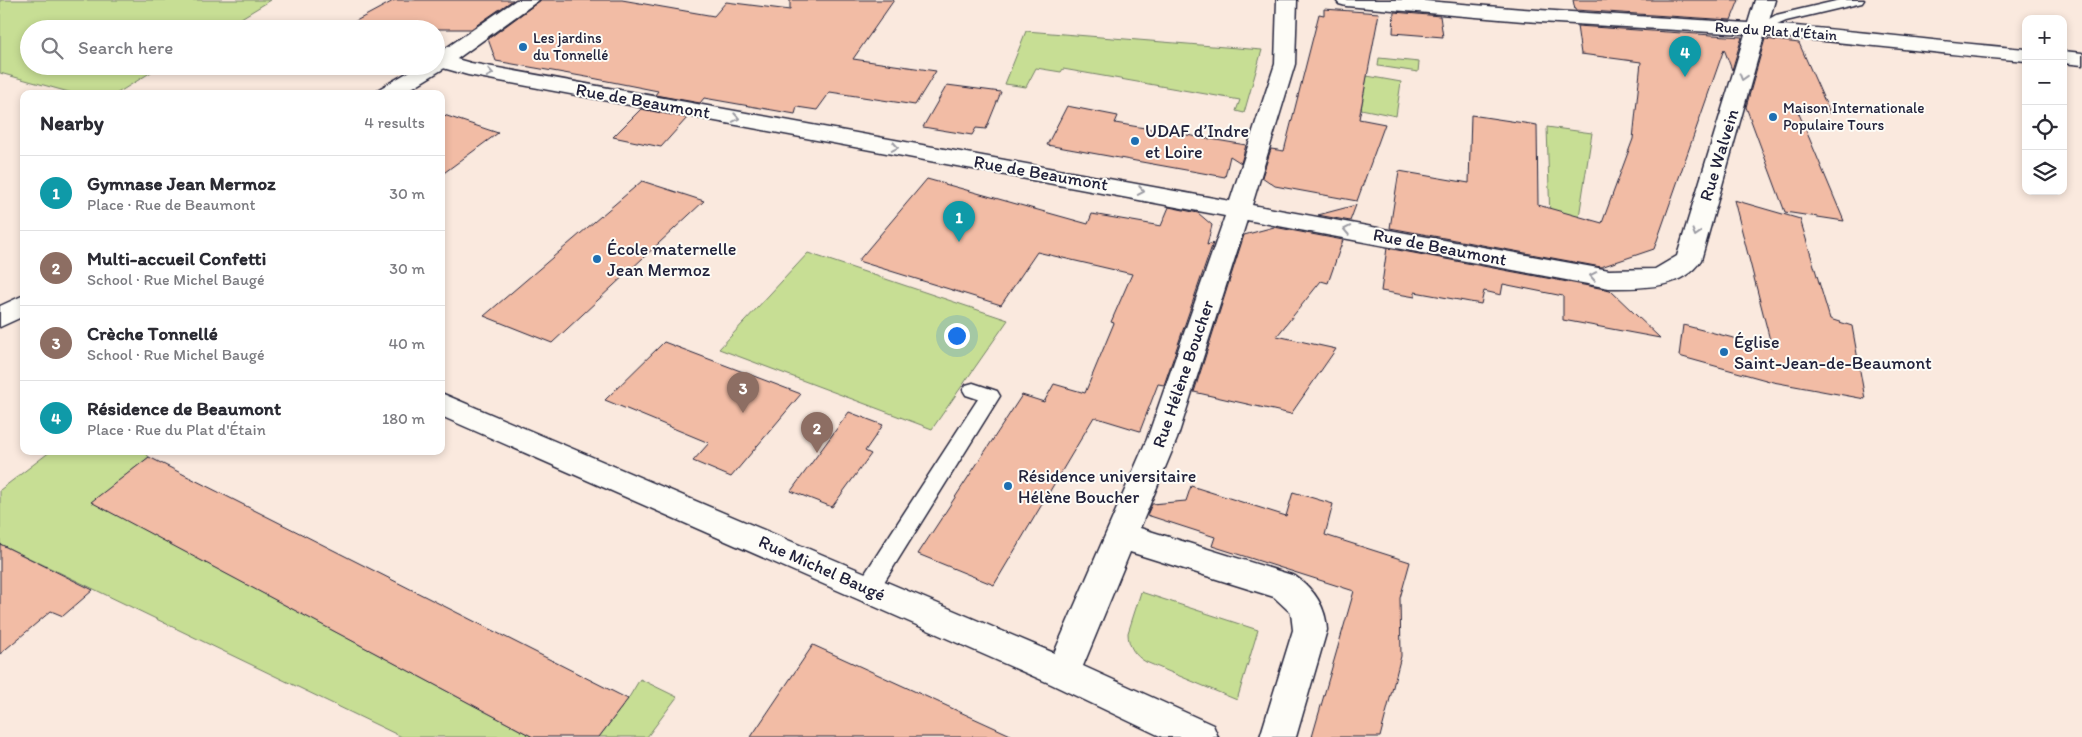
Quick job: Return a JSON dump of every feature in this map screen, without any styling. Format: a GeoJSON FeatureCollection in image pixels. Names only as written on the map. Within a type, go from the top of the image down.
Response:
{"type":"FeatureCollection","features":[{"type":"Feature","properties":{"kind":"street"},"geometry":{"type":"LineString","coordinates":[[445,59],[529,0]]}},
{"type":"Feature","properties":{"kind":"street","name":"Rue Hélène Boucher"},"geometry":{"type":"LineString","coordinates":[[1063,673],[1162,439],[1239,210],[1285,64],[1287,0]]}},
{"type":"Feature","properties":{"kind":"street","name":"Rue du Plat d'Étain"},"geometry":{"type":"LineString","coordinates":[[1346,0],[1523,15],[1618,19],[1862,37],[1926,46],[2022,54]]}},
{"type":"Feature","properties":{"kind":"street","name":"Rue Walvein"},"geometry":{"type":"LineString","coordinates":[[1641,279],[1662,277],[1676,271],[1688,260],[1765,0]]}},
{"type":"Feature","properties":{"kind":"street"},"geometry":{"type":"LineString","coordinates":[[2067,58],[2082,59]]}},
{"type":"Feature","properties":{"kind":"street","name":"Rue de Beaumont"},"geometry":{"type":"LineString","coordinates":[[445,65],[1609,279],[1641,279]]}},
{"type":"Feature","properties":{"kind":"street"},"geometry":{"type":"LineString","coordinates":[[394,90],[419,75]]}},
{"type":"Feature","properties":{"kind":"street"},"geometry":{"type":"LineString","coordinates":[[0,318],[20,306]]}},
{"type":"Feature","properties":{"kind":"street","name":"Rue Michel Baugé"},"geometry":{"type":"LineString","coordinates":[[445,406],[1063,673],[1200,737]]}},
{"type":"Feature","properties":{"kind":"street"},"geometry":{"type":"LineString","coordinates":[[1122,536],[1284,586],[1296,594],[1305,605],[1310,616],[1310,630],[1278,737]]}},
{"type":"Feature","properties":{"kind":"lane"},"geometry":{"type":"LineString","coordinates":[[1757,30],[1781,18],[1857,0]]}},
{"type":"Feature","properties":{"kind":"lane"},"geometry":{"type":"LineString","coordinates":[[868,588],[990,396],[973,390]]}},
{"type":"Feature","properties":{"kind":"green space"},"geometry":{"type":"Polygon","coordinates":[[[0,0],[271,0],[238,20],[20,20],[20,75],[147,75],[122,90],[62,90],[0,73],[0,0]]]}},
{"type":"Feature","properties":{"kind":"green space"},"geometry":{"type":"Polygon","coordinates":[[[1026,31],[1262,50],[1244,113],[1236,111],[1240,100],[1063,69],[1061,72],[1036,68],[1026,87],[1005,84],[1026,31]]]}},
{"type":"Feature","properties":{"kind":"green space"},"geometry":{"type":"Polygon","coordinates":[[[1379,58],[1419,62],[1418,72],[1378,66],[1379,58]]]}},
{"type":"Feature","properties":{"kind":"green space"},"geometry":{"type":"Polygon","coordinates":[[[1367,76],[1401,82],[1396,116],[1361,109],[1367,76]]]}},
{"type":"Feature","properties":{"kind":"green space"},"geometry":{"type":"Polygon","coordinates":[[[1547,127],[1592,133],[1579,217],[1551,251],[1547,127]]]}},
{"type":"Feature","properties":{"kind":"green space"},"geometry":{"type":"Polygon","coordinates":[[[808,253],[1008,320],[932,429],[719,349],[808,253]]]}},
{"type":"Feature","properties":{"kind":"green space"},"geometry":{"type":"Polygon","coordinates":[[[46,455],[147,455],[149,457],[92,502],[533,737],[402,737],[0,544],[0,490],[46,455]]]}},
{"type":"Feature","properties":{"kind":"green space"},"geometry":{"type":"Polygon","coordinates":[[[1141,592],[1258,630],[1237,700],[1146,662],[1135,654],[1129,642],[1128,633],[1141,592]]]}},
{"type":"Feature","properties":{"kind":"green space"},"geometry":{"type":"Polygon","coordinates":[[[640,679],[677,697],[647,737],[599,737],[628,699],[640,679]]]}},
{"type":"Feature","properties":{"kind":"building"},"geometry":{"type":"Polygon","coordinates":[[[395,0],[513,0],[471,29],[445,29],[445,20],[358,20],[395,0]]]}},
{"type":"Feature","properties":{"kind":"building"},"geometry":{"type":"Polygon","coordinates":[[[541,0],[622,0],[714,16],[726,2],[790,10],[790,0],[894,0],[853,59],[936,71],[915,105],[830,92],[817,110],[797,107],[795,114],[704,98],[700,103],[655,95],[658,91],[496,61],[488,39],[541,0]]]}},
{"type":"Feature","properties":{"kind":"building"},"geometry":{"type":"Polygon","coordinates":[[[1573,0],[1739,0],[1731,20],[1575,10],[1573,0]]]}},
{"type":"Feature","properties":{"kind":"building"},"geometry":{"type":"Polygon","coordinates":[[[1324,9],[1379,13],[1359,119],[1385,124],[1357,201],[1275,186],[1262,177],[1271,149],[1284,151],[1319,14],[1324,15],[1324,9]]]}},
{"type":"Feature","properties":{"kind":"building"},"geometry":{"type":"Polygon","coordinates":[[[1394,12],[1440,16],[1443,37],[1393,33],[1394,12]]]}},
{"type":"Feature","properties":{"kind":"building"},"geometry":{"type":"Polygon","coordinates":[[[1577,26],[1742,37],[1732,70],[1724,49],[1654,249],[1601,267],[1390,228],[1399,171],[1469,183],[1471,115],[1537,125],[1538,205],[1602,223],[1633,139],[1641,62],[1581,54],[1577,26]]]}},
{"type":"Feature","properties":{"kind":"building"},"geometry":{"type":"Polygon","coordinates":[[[1765,39],[1799,43],[1830,113],[1797,109],[1844,221],[1785,212],[1746,107],[1765,39]]]}},
{"type":"Feature","properties":{"kind":"building"},"geometry":{"type":"Polygon","coordinates":[[[947,85],[1001,92],[986,129],[976,128],[972,135],[923,127],[947,85]]]}},
{"type":"Feature","properties":{"kind":"building","name":"UDAF d’Indre et Loire"},"geometry":{"type":"Polygon","coordinates":[[[1067,106],[1118,116],[1115,123],[1246,145],[1241,163],[1230,156],[1225,177],[1047,145],[1067,106]]]}},
{"type":"Feature","properties":{"kind":"building"},"geometry":{"type":"Polygon","coordinates":[[[641,109],[687,118],[661,147],[613,137],[641,109]]]}},
{"type":"Feature","properties":{"kind":"building"},"geometry":{"type":"Polygon","coordinates":[[[445,115],[498,133],[445,172],[445,115]]]}},
{"type":"Feature","properties":{"kind":"building"},"geometry":{"type":"Polygon","coordinates":[[[927,179],[1088,224],[1092,214],[1161,226],[1169,207],[1198,213],[1212,225],[1207,245],[1213,243],[1164,385],[1158,384],[1140,431],[1094,417],[994,585],[918,554],[1022,395],[1044,402],[1054,384],[1085,393],[1114,323],[1111,322],[1132,274],[1037,252],[1001,305],[858,261],[927,179]]]}},
{"type":"Feature","properties":{"kind":"building","name":"École maternelle Jean Mermoz"},"geometry":{"type":"Polygon","coordinates":[[[642,181],[704,201],[552,343],[484,316],[642,181]]]}},
{"type":"Feature","properties":{"kind":"building"},"geometry":{"type":"Polygon","coordinates":[[[1734,200],[1800,219],[1830,319],[1852,326],[1865,399],[1773,382],[1679,356],[1683,325],[1772,348],[1734,200]]]}},
{"type":"Feature","properties":{"kind":"building"},"geometry":{"type":"Polygon","coordinates":[[[1356,205],[1350,221],[1318,215],[1356,205]]]}},
{"type":"Feature","properties":{"kind":"building"},"geometry":{"type":"Polygon","coordinates":[[[1274,227],[1343,240],[1328,283],[1321,281],[1277,336],[1336,349],[1291,414],[1194,392],[1244,235],[1274,227]]]}},
{"type":"Feature","properties":{"kind":"building"},"geometry":{"type":"Polygon","coordinates":[[[1387,248],[1610,290],[1660,338],[1563,320],[1563,296],[1503,284],[1501,295],[1484,291],[1481,304],[1415,292],[1415,297],[1381,291],[1387,248]]]}},
{"type":"Feature","properties":{"kind":"building"},"geometry":{"type":"Polygon","coordinates":[[[664,342],[801,394],[731,477],[693,461],[709,443],[605,400],[664,342]]]}},
{"type":"Feature","properties":{"kind":"building"},"geometry":{"type":"Polygon","coordinates":[[[849,412],[883,425],[865,451],[871,454],[832,507],[791,491],[849,412]]]}},
{"type":"Feature","properties":{"kind":"building"},"geometry":{"type":"Polygon","coordinates":[[[149,457],[628,699],[599,737],[533,737],[91,502],[149,457]]]}},
{"type":"Feature","properties":{"kind":"building"},"geometry":{"type":"Polygon","coordinates":[[[1191,486],[1286,516],[1293,492],[1333,504],[1325,535],[1410,562],[1400,598],[1401,656],[1380,737],[1312,737],[1354,591],[1212,546],[1215,537],[1147,515],[1152,504],[1186,501],[1191,486]]]}},
{"type":"Feature","properties":{"kind":"building"},"geometry":{"type":"Polygon","coordinates":[[[0,544],[93,590],[63,616],[51,611],[0,654],[0,544]]]}},
{"type":"Feature","properties":{"kind":"building"},"geometry":{"type":"Polygon","coordinates":[[[813,645],[1015,737],[751,737],[813,645]]]}},
{"type":"Feature","properties":{"kind":"place","name":"Les jardins du Tonnellé"},"geometry":{"type":"Point","coordinates":[523,47]}},
{"type":"Feature","properties":{"kind":"place","name":"Résidence de Beaumont"},"geometry":{"type":"Point","coordinates":[1685,77]}},
{"type":"Feature","properties":{"kind":"place","name":"Maison Internationale Populaire Tours"},"geometry":{"type":"Point","coordinates":[1773,117]}},
{"type":"Feature","properties":{"kind":"place","name":"UDAF d’Indre et Loire"},"geometry":{"type":"Point","coordinates":[1135,141]}},
{"type":"Feature","properties":{"kind":"place","name":"Gymnase Jean Mermoz"},"geometry":{"type":"Point","coordinates":[959,242]}},
{"type":"Feature","properties":{"kind":"place","name":"École maternelle Jean Mermoz"},"geometry":{"type":"Point","coordinates":[597,259]}},
{"type":"Feature","properties":{"kind":"place","name":"Église Saint-Jean-de-Beaumont"},"geometry":{"type":"Point","coordinates":[1724,352]}},
{"type":"Feature","properties":{"kind":"place","name":"Crèche Tonnellé"},"geometry":{"type":"Point","coordinates":[743,413]}},
{"type":"Feature","properties":{"kind":"place","name":"Multi-accueil Confetti"},"geometry":{"type":"Point","coordinates":[817,453]}},
{"type":"Feature","properties":{"kind":"place","name":"Résidence universitaire Hélène Boucher"},"geometry":{"type":"Point","coordinates":[1008,486]}}]}
